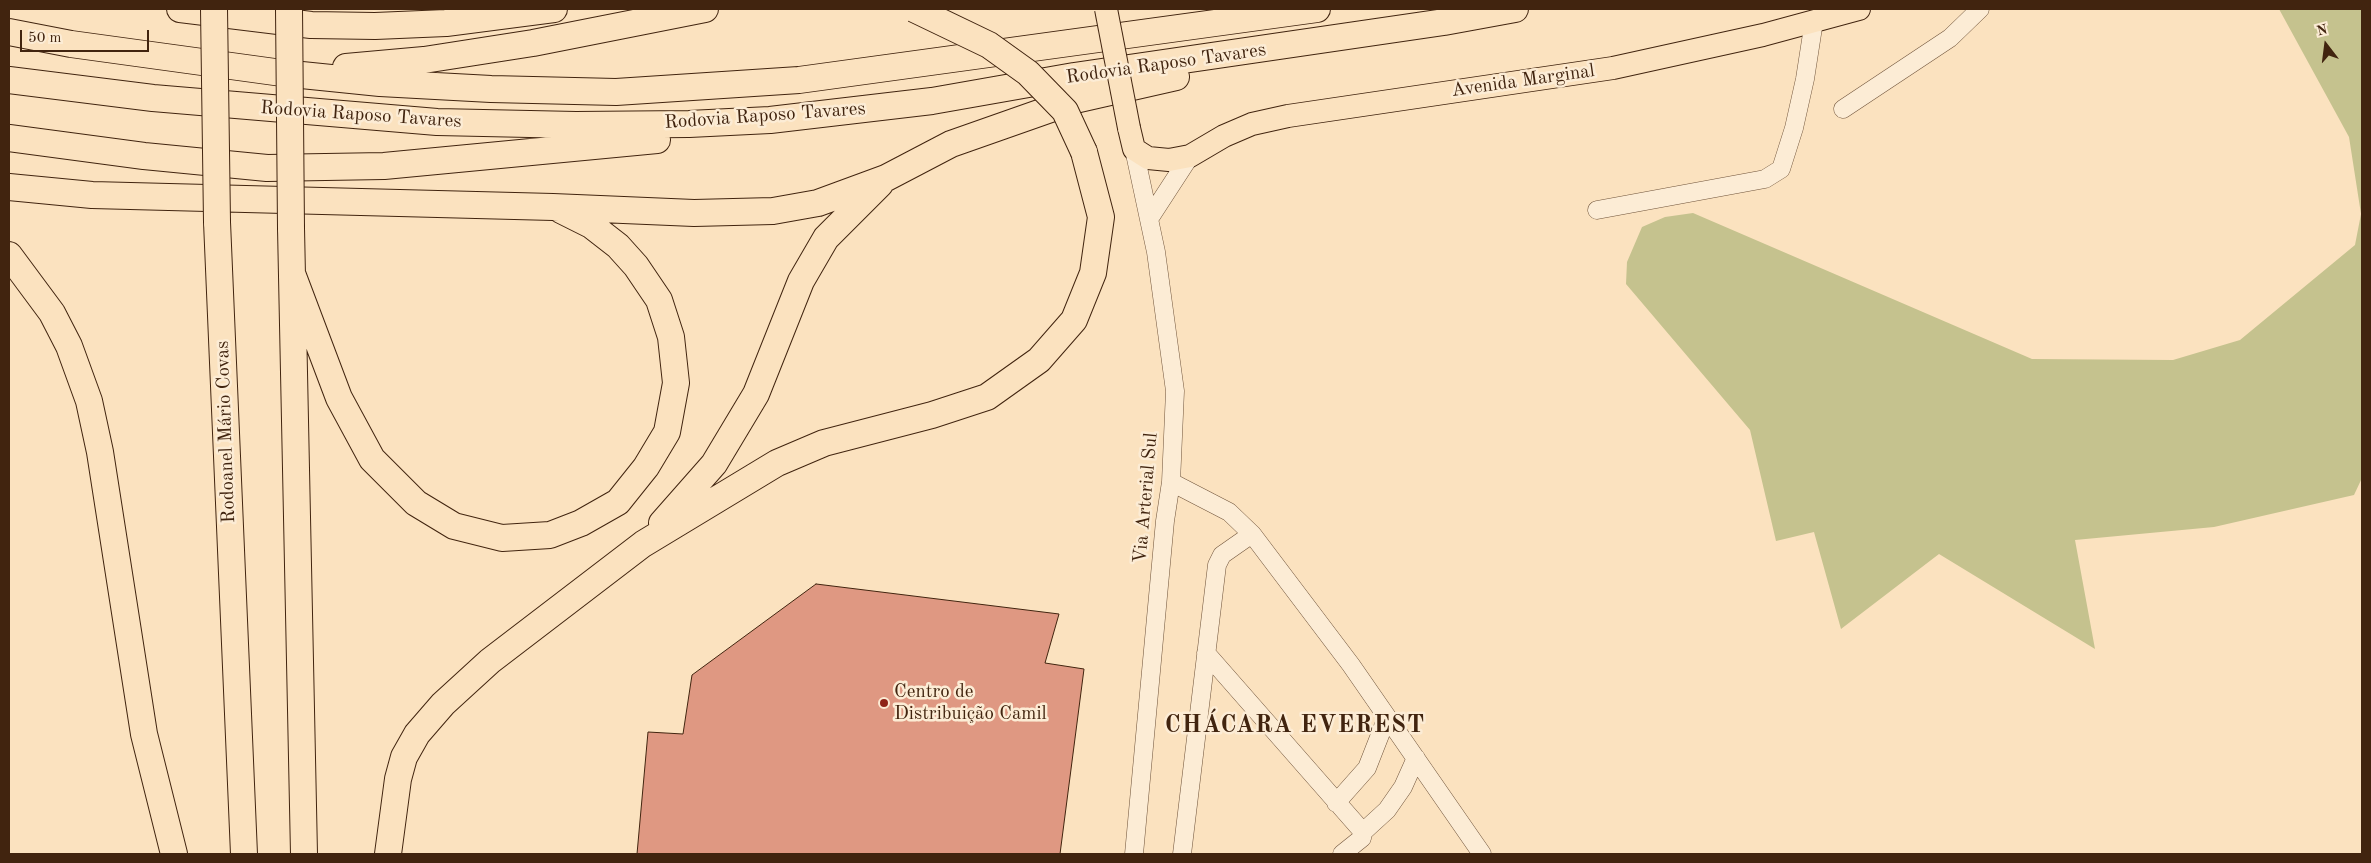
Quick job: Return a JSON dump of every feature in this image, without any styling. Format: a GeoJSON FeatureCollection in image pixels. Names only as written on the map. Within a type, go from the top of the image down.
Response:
{"type":"FeatureCollection","features":[{"type":"Feature","properties":{"kind":"highway"},"geometry":{"type":"LineString","coordinates":[[180,9],[311,25],[376,26],[446,23],[554,9]]}},
{"type":"Feature","properties":{"kind":"highway","name":"Rodoanel Mário Covas"},"geometry":{"type":"LineString","coordinates":[[214,9],[217,222],[244,854]]}},
{"type":"Feature","properties":{"kind":"highway"},"geometry":{"type":"LineString","coordinates":[[289,9],[291,228],[304,854]]}},
{"type":"Feature","properties":{"kind":"highway"},"geometry":{"type":"LineString","coordinates":[[282,73],[433,59],[533,43],[705,9]]}},
{"type":"Feature","properties":{"kind":"highway"},"geometry":{"type":"LineString","coordinates":[[388,854],[398,779],[404,757],[417,734],[444,704],[490,661],[643,544],[777,462],[824,443],[932,415],[987,397],[1039,360],[1074,320],[1093,272],[1101,217],[1084,152],[1065,111],[1028,73],[988,45],[914,9]]}},
{"type":"Feature","properties":{"kind":"highway","name":"Rodovia Raposo Tavares"},"geometry":{"type":"LineString","coordinates":[[9,32],[71,44],[282,73],[380,83],[491,89],[616,92],[799,80],[1317,9]]}},
{"type":"Feature","properties":{"kind":"highway","name":"Rodovia Raposo Tavares"},"geometry":{"type":"LineString","coordinates":[[9,80],[152,98],[437,122],[636,125],[770,120],[932,101],[1083,75],[1379,32],[1515,9]]}},
{"type":"Feature","properties":{"kind":"highway"},"geometry":{"type":"LineString","coordinates":[[9,187],[102,195],[553,207],[694,213],[774,211],[818,204],[886,178],[951,144],[1079,99],[1379,32]]}},
{"type":"Feature","properties":{"kind":"highway"},"geometry":{"type":"LineString","coordinates":[[9,138],[144,156],[267,168],[384,166],[671,138],[770,120]]}},
{"type":"Feature","properties":{"kind":"highway"},"geometry":{"type":"LineString","coordinates":[[643,544],[714,464],[752,402],[801,281],[826,238],[886,178]]}},
{"type":"Feature","properties":{"kind":"highway"},"geometry":{"type":"LineString","coordinates":[[293,276],[338,398],[372,459],[416,503],[454,526],[502,538],[550,535],[581,523],[618,502],[646,467],[667,432],[676,383],[671,337],[659,300],[636,266],[618,246],[591,225],[553,207]]}},
{"type":"Feature","properties":{"kind":"highway"},"geometry":{"type":"LineString","coordinates":[[9,256],[52,313],[69,346],[89,401],[101,461],[144,734],[174,854]]}},
{"type":"Feature","properties":{"kind":"main road"},"geometry":{"type":"LineString","coordinates":[[1106,9],[1131,138]]}},
{"type":"Feature","properties":{"kind":"main road","name":"Avenida Marginal"},"geometry":{"type":"LineString","coordinates":[[1131,138],[1148,158],[1158,160],[1190,156],[1224,136],[1245,127],[1288,116],[1612,68],[1754,37],[1859,9]]}},
{"type":"Feature","properties":{"kind":"street"},"geometry":{"type":"LineString","coordinates":[[1843,109],[1950,38],[1980,9]]}},
{"type":"Feature","properties":{"kind":"street"},"geometry":{"type":"LineString","coordinates":[[1596,210],[1765,179],[1781,169],[1794,128],[1805,79],[1814,21]]}},
{"type":"Feature","properties":{"kind":"street","name":"Via Arterial Sul"},"geometry":{"type":"LineString","coordinates":[[1131,138],[1156,252],[1175,391],[1171,482],[1165,521],[1134,854]]}},
{"type":"Feature","properties":{"kind":"street","name":"Avenida Marginal"},"geometry":{"type":"LineString","coordinates":[[1149,219],[1190,156]]}},
{"type":"Feature","properties":{"kind":"street"},"geometry":{"type":"LineString","coordinates":[[1171,482],[1229,512],[1252,534],[1351,664],[1482,854]]}},
{"type":"Feature","properties":{"kind":"street"},"geometry":{"type":"LineString","coordinates":[[1182,854],[1217,565],[1222,555],[1252,534]]}},
{"type":"Feature","properties":{"kind":"street"},"geometry":{"type":"LineString","coordinates":[[1206,653],[1363,832]]}},
{"type":"Feature","properties":{"kind":"street"},"geometry":{"type":"LineString","coordinates":[[1336,803],[1367,768],[1387,717]]}},
{"type":"Feature","properties":{"kind":"street"},"geometry":{"type":"LineString","coordinates":[[1342,854],[1362,838],[1363,832],[1387,810],[1402,787],[1416,758]]}},
{"type":"Feature","properties":{"kind":"shaded area"},"geometry":{"type":"Polygon","coordinates":[[[2279,9],[2362,9],[2362,478],[2354,495],[2214,527],[2075,540],[2095,649],[1939,554],[1841,629],[1814,532],[1776,541],[1750,430],[1626,284],[1627,262],[1642,227],[1665,217],[1693,213],[2032,359],[2173,360],[2240,340],[2355,245],[2361,214],[2349,137],[2279,9]]]}},
{"type":"Feature","properties":{"kind":"building","name":"Centro de Distribuição Camil"},"geometry":{"type":"Polygon","coordinates":[[[816,584],[1059,614],[1045,663],[1084,669],[1060,854],[637,854],[648,732],[683,734],[692,675],[816,584]]]}},
{"type":"Feature","properties":{"kind":"place","name":"Centro de Distribuição Camil"},"geometry":{"type":"Point","coordinates":[884,703]}},
{"type":"Feature","properties":{"kind":"district","name":"CHÁCARA EVEREST"},"geometry":{"type":"Point","coordinates":[1295,726]}}]}
